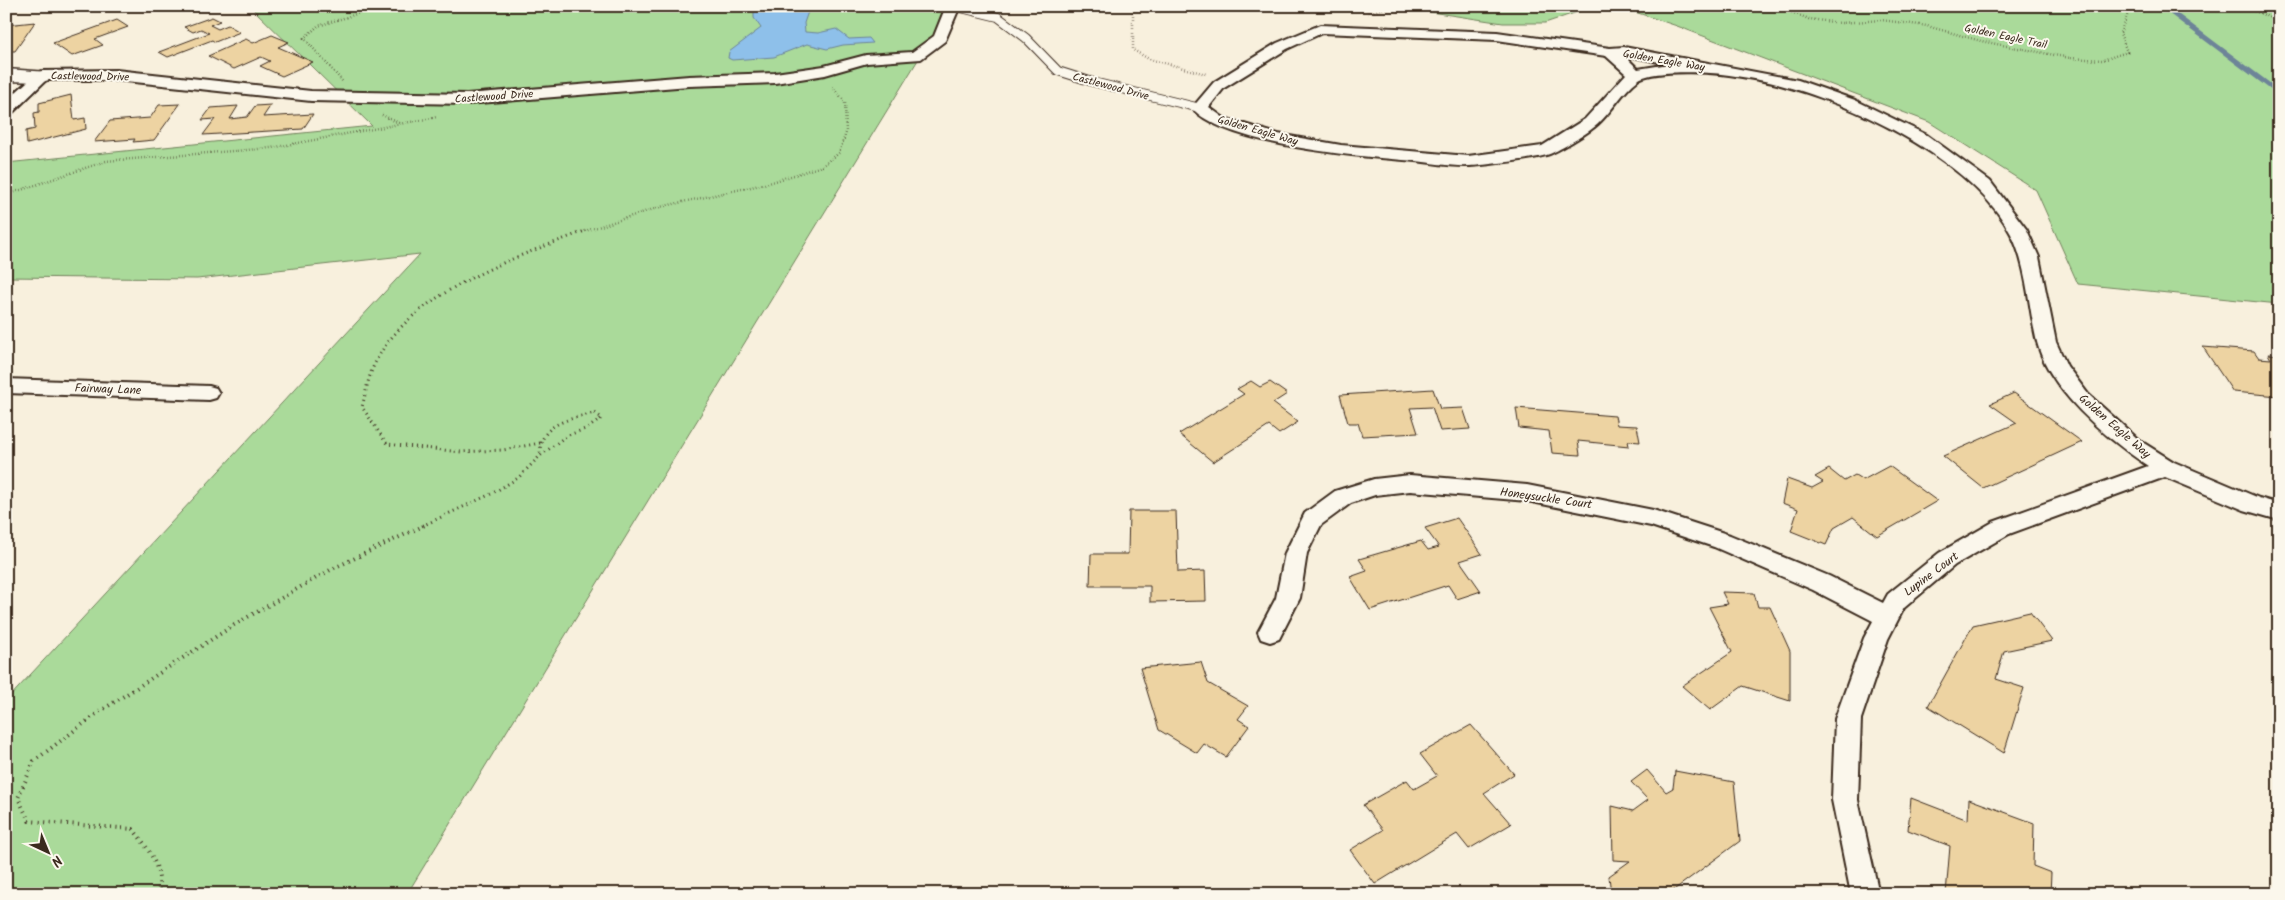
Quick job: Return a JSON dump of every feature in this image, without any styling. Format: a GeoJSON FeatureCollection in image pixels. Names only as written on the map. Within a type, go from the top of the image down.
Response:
{"type":"FeatureCollection","features":[{"type":"Feature","properties":{"kind":"street","name":"Castlewood Drive"},"geometry":{"type":"LineString","coordinates":[[6,75],[116,75],[311,96],[466,99],[689,81],[775,78],[824,70],[866,59],[916,56],[940,38],[954,6]]}},
{"type":"Feature","properties":{"kind":"street","name":"Golden Eagle Way"},"geometry":{"type":"LineString","coordinates":[[1718,69],[1679,67],[1635,74],[1591,122],[1546,150],[1468,161],[1341,150],[1276,138],[1218,121],[1200,108],[1219,85],[1282,46],[1320,29],[1497,36],[1610,52],[1624,51],[1792,83],[1849,103],[1921,138],[1984,185],[2018,230],[2030,257],[2046,342],[2058,368],[2081,399],[2132,445],[2166,468],[2252,504],[2279,512]]}},
{"type":"Feature","properties":{"kind":"street","name":"Golden Eagle Way"},"geometry":{"type":"LineString","coordinates":[[1610,52],[1635,74]]}},
{"type":"Feature","properties":{"kind":"street"},"geometry":{"type":"LineString","coordinates":[[6,110],[42,76]]}},
{"type":"Feature","properties":{"kind":"street","name":"Fairway Lane"},"geometry":{"type":"LineString","coordinates":[[6,386],[209,393]]}},
{"type":"Feature","properties":{"kind":"street","name":"Lupine Court"},"geometry":{"type":"LineString","coordinates":[[1865,894],[1845,800],[1848,719],[1876,638],[1896,601],[1947,559],[2001,528],[2166,468]]}},
{"type":"Feature","properties":{"kind":"street","name":"Honeysuckle Court"},"geometry":{"type":"LineString","coordinates":[[1270,632],[1288,598],[1296,553],[1313,519],[1343,497],[1374,487],[1410,483],[1528,493],[1653,518],[1722,541],[1821,583],[1888,617]]}},
{"type":"Feature","properties":{"kind":"lane","name":"Castlewood Drive"},"geometry":{"type":"LineString","coordinates":[[954,6],[998,16],[1026,38],[1058,71],[1093,82],[1200,108]]}},
{"type":"Feature","properties":{"kind":"path"},"geometry":{"type":"LineString","coordinates":[[382,6],[318,26],[304,38],[363,106],[399,124]]}},
{"type":"Feature","properties":{"kind":"path"},"geometry":{"type":"LineString","coordinates":[[1133,6],[1133,50],[1144,59],[1195,70],[1226,81]]}},
{"type":"Feature","properties":{"kind":"path","name":"Golden Eagle Trail"},"geometry":{"type":"LineString","coordinates":[[1775,6],[1809,19],[1841,23],[1881,20],[1927,26],[1981,41],[2070,58],[2103,60],[2127,52],[2120,33],[2131,6]]}},
{"type":"Feature","properties":{"kind":"path"},"geometry":{"type":"LineString","coordinates":[[2244,6],[2279,22]]}},
{"type":"Feature","properties":{"kind":"path"},"geometry":{"type":"LineString","coordinates":[[540,443],[503,450],[461,452],[387,444],[362,407],[377,360],[404,325],[435,298],[505,262],[612,220],[675,202],[779,180],[818,169],[835,159],[843,148],[847,136],[845,102],[826,80]]}},
{"type":"Feature","properties":{"kind":"path"},"geometry":{"type":"LineString","coordinates":[[6,195],[106,161],[270,148],[444,116]]}},
{"type":"Feature","properties":{"kind":"path"},"geometry":{"type":"LineString","coordinates":[[157,894],[160,887],[152,853],[133,829],[29,821],[18,798],[34,761],[99,712],[234,625],[332,570],[491,494],[518,478],[540,456],[566,436],[588,428],[602,418],[595,413],[571,418],[551,428],[540,443],[540,456]]}},
{"type":"Feature","properties":{"kind":"green space"},"geometry":{"type":"Polygon","coordinates":[[[250,6],[951,6],[407,894],[6,894],[6,701],[420,254],[197,279],[6,277],[6,163],[372,126],[250,6]]]}},
{"type":"Feature","properties":{"kind":"green space"},"geometry":{"type":"Polygon","coordinates":[[[1391,6],[1595,6],[1545,23],[1503,23],[1391,6]]]}},
{"type":"Feature","properties":{"kind":"green space"},"geometry":{"type":"Polygon","coordinates":[[[1617,6],[2279,6],[2279,304],[2078,284],[2036,190],[1929,122],[1677,26],[1617,6]]]}},
{"type":"Feature","properties":{"kind":"water"},"geometry":{"type":"Polygon","coordinates":[[[754,6],[810,6],[804,23],[805,32],[818,33],[836,29],[849,39],[869,38],[873,43],[843,45],[827,49],[807,44],[774,57],[732,60],[728,58],[729,52],[761,28],[754,18],[754,6]]]}},
{"type":"Feature","properties":{"kind":"building"},"geometry":{"type":"Polygon","coordinates":[[[212,17],[220,21],[210,25],[218,29],[228,25],[240,32],[215,42],[212,40],[168,57],[159,52],[209,33],[201,29],[193,32],[184,27],[212,17]]]}},
{"type":"Feature","properties":{"kind":"building"},"geometry":{"type":"Polygon","coordinates":[[[117,20],[128,27],[95,39],[103,45],[72,56],[53,43],[117,20]]]}},
{"type":"Feature","properties":{"kind":"building"},"geometry":{"type":"Polygon","coordinates":[[[35,22],[15,51],[6,51],[6,25],[35,22]]]}},
{"type":"Feature","properties":{"kind":"building"},"geometry":{"type":"Polygon","coordinates":[[[272,35],[289,42],[278,47],[313,62],[282,76],[260,66],[270,61],[261,57],[234,69],[208,56],[246,39],[253,43],[272,35]]]}},
{"type":"Feature","properties":{"kind":"building"},"geometry":{"type":"Polygon","coordinates":[[[71,95],[74,120],[85,118],[86,129],[27,144],[26,131],[35,129],[34,113],[39,112],[39,103],[71,95]]]}},
{"type":"Feature","properties":{"kind":"building"},"geometry":{"type":"Polygon","coordinates":[[[180,104],[154,140],[133,142],[135,139],[94,142],[110,121],[150,118],[159,105],[180,104]]]}},
{"type":"Feature","properties":{"kind":"building"},"geometry":{"type":"Polygon","coordinates":[[[271,105],[263,117],[313,114],[303,129],[203,135],[215,119],[202,120],[211,108],[238,106],[230,119],[247,117],[255,106],[271,105]]]}},
{"type":"Feature","properties":{"kind":"building"},"geometry":{"type":"Polygon","coordinates":[[[2203,347],[2254,351],[2259,358],[2271,359],[2268,354],[2279,355],[2279,379],[2277,379],[2279,382],[2279,396],[2233,392],[2203,347]]]}},
{"type":"Feature","properties":{"kind":"building"},"geometry":{"type":"Polygon","coordinates":[[[1251,381],[1260,387],[1270,382],[1287,394],[1273,403],[1298,422],[1279,434],[1269,426],[1213,462],[1179,434],[1244,394],[1237,389],[1251,381]]]}},
{"type":"Feature","properties":{"kind":"building"},"geometry":{"type":"Polygon","coordinates":[[[1433,389],[1440,409],[1463,408],[1470,429],[1440,431],[1432,407],[1410,408],[1418,433],[1362,436],[1358,423],[1348,423],[1340,395],[1433,389]]]}},
{"type":"Feature","properties":{"kind":"building"},"geometry":{"type":"Polygon","coordinates":[[[2014,393],[2082,442],[1983,488],[1943,456],[2017,423],[1990,404],[2014,393]]]}},
{"type":"Feature","properties":{"kind":"building"},"geometry":{"type":"Polygon","coordinates":[[[1516,408],[1615,416],[1617,425],[1637,426],[1640,442],[1628,441],[1629,446],[1578,441],[1580,455],[1552,453],[1549,431],[1519,428],[1516,408]]]}},
{"type":"Feature","properties":{"kind":"building"},"geometry":{"type":"Polygon","coordinates":[[[1889,466],[1937,501],[1877,536],[1853,517],[1834,528],[1826,545],[1791,531],[1798,509],[1782,503],[1787,479],[1812,488],[1823,482],[1815,477],[1829,469],[1844,481],[1855,475],[1863,480],[1889,466]]]}},
{"type":"Feature","properties":{"kind":"building"},"geometry":{"type":"Polygon","coordinates":[[[1129,511],[1176,511],[1178,572],[1205,571],[1206,601],[1150,602],[1150,586],[1090,586],[1091,554],[1128,554],[1129,511]]]}},
{"type":"Feature","properties":{"kind":"building"},"geometry":{"type":"Polygon","coordinates":[[[1457,518],[1482,554],[1460,561],[1481,591],[1457,599],[1448,585],[1370,610],[1350,577],[1367,571],[1359,559],[1421,541],[1428,550],[1439,547],[1425,528],[1457,518]]]}},
{"type":"Feature","properties":{"kind":"building"},"geometry":{"type":"Polygon","coordinates":[[[1722,592],[1754,593],[1758,607],[1770,607],[1790,651],[1790,701],[1743,686],[1710,710],[1682,686],[1732,652],[1709,607],[1728,604],[1722,592]]]}},
{"type":"Feature","properties":{"kind":"building"},"geometry":{"type":"Polygon","coordinates":[[[2030,612],[2052,641],[2004,651],[1996,679],[2024,688],[2004,753],[1928,706],[1973,625],[2030,612]]]}},
{"type":"Feature","properties":{"kind":"building"},"geometry":{"type":"Polygon","coordinates":[[[1201,662],[1208,683],[1248,706],[1238,719],[1249,726],[1226,757],[1204,744],[1197,753],[1159,730],[1140,668],[1201,662]]]}},
{"type":"Feature","properties":{"kind":"building"},"geometry":{"type":"Polygon","coordinates":[[[1471,725],[1514,774],[1484,793],[1511,824],[1469,849],[1457,834],[1375,884],[1350,850],[1383,830],[1363,805],[1407,780],[1414,789],[1437,776],[1420,754],[1471,725]]]}},
{"type":"Feature","properties":{"kind":"building"},"geometry":{"type":"Polygon","coordinates":[[[1647,770],[1666,792],[1673,788],[1675,771],[1734,782],[1740,841],[1671,892],[1644,891],[1643,894],[1611,894],[1609,876],[1630,861],[1613,860],[1612,806],[1633,811],[1648,800],[1631,782],[1647,770]]]}},
{"type":"Feature","properties":{"kind":"building"},"geometry":{"type":"Polygon","coordinates":[[[1911,798],[1968,820],[1969,799],[2034,823],[2033,866],[2051,873],[2050,894],[1946,894],[1950,846],[1908,830],[1911,798]]]}},
{"type":"Feature","properties":{"kind":"waterway"},"geometry":{"type":"LineString","coordinates":[[2163,6],[2279,93]]}}]}
